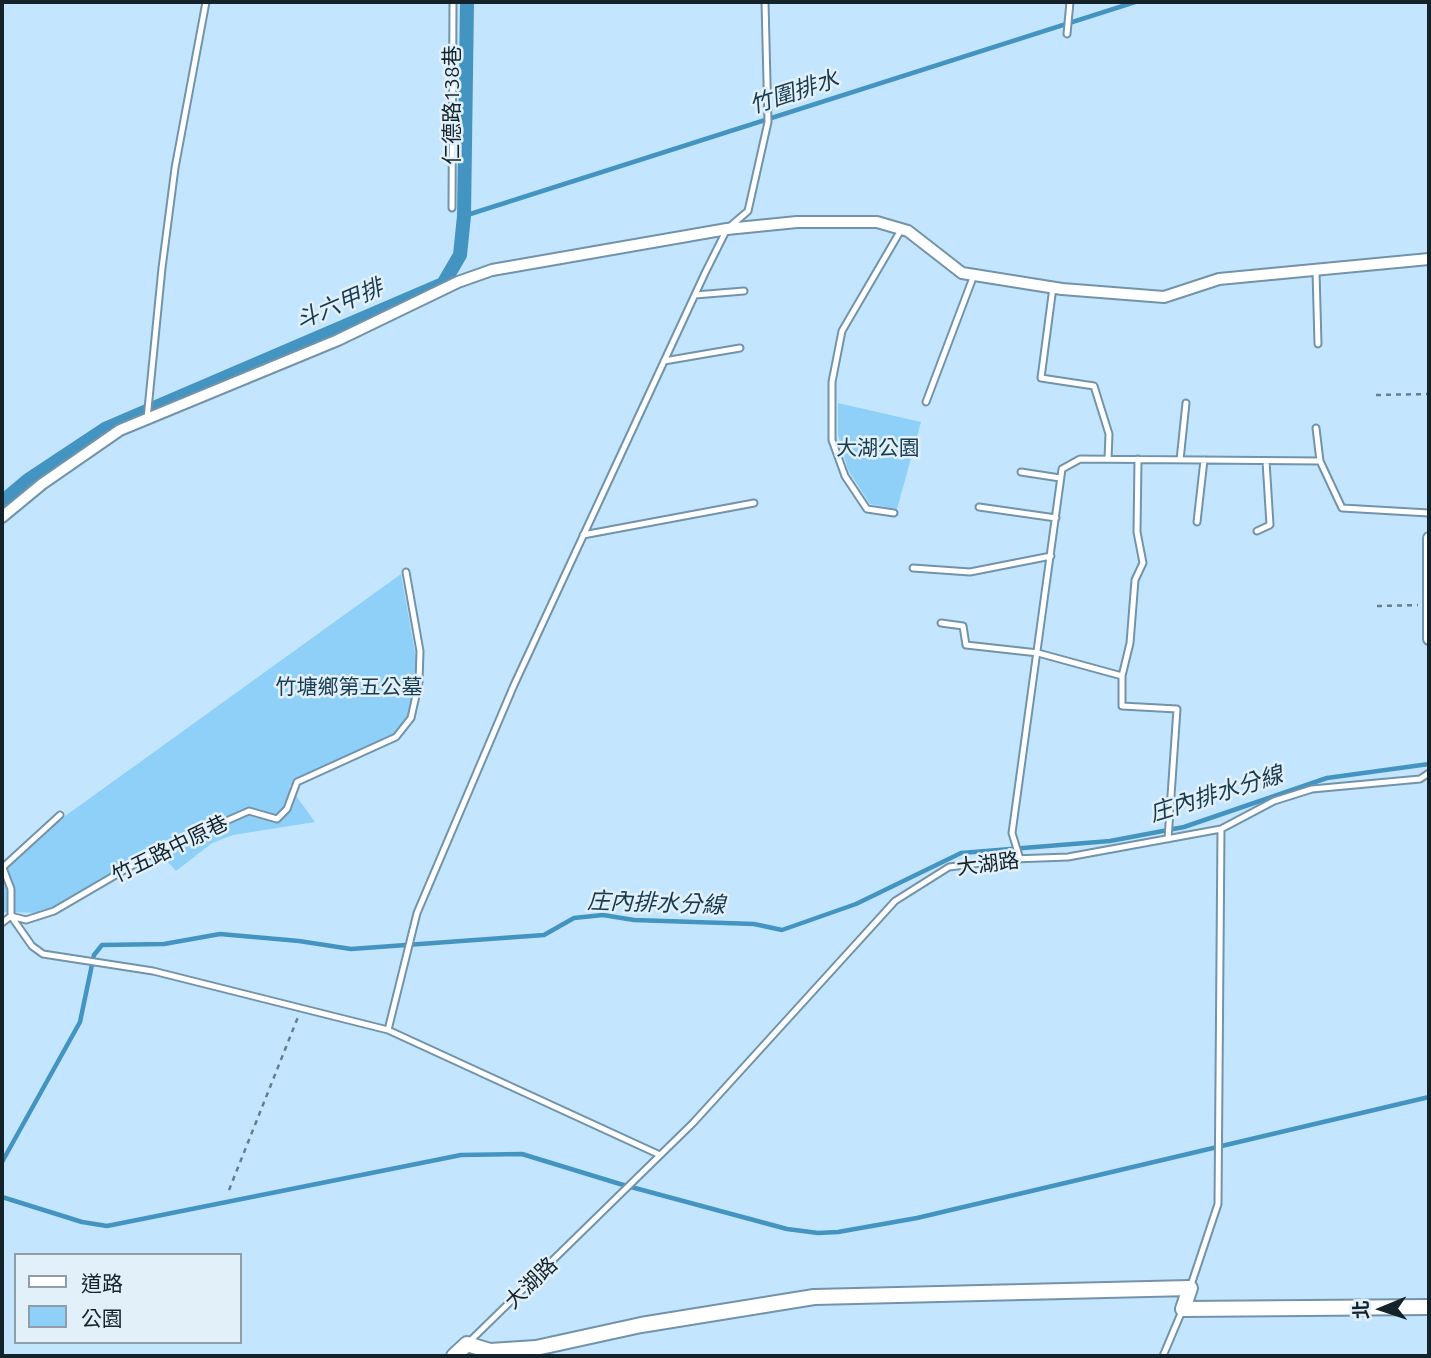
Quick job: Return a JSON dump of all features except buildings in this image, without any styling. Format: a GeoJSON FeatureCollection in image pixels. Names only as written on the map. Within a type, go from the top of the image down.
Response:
{"type":"FeatureCollection","features":[{"type":"Feature","properties":{"kind":"street"},"geometry":{"type":"LineString","coordinates":[[2,517],[42,484],[120,430],[338,341],[458,282],[492,270],[727,229],[797,222],[877,222],[902,229],[961,273],[1053,287],[1164,297],[1219,279],[1429,259]]}},
{"type":"Feature","properties":{"kind":"street"},"geometry":{"type":"LineString","coordinates":[[1429,538],[1429,639]]}},
{"type":"Feature","properties":{"kind":"street"},"geometry":{"type":"LineString","coordinates":[[454,1356],[467,1344],[490,1351],[536,1348],[641,1325],[814,1297],[1190,1288],[1183,1309],[1429,1307]]}},
{"type":"Feature","properties":{"kind":"lane"},"geometry":{"type":"LineString","coordinates":[[147,419],[175,169],[206,2]]}},
{"type":"Feature","properties":{"kind":"lane","name":"仁德路138巷"},"geometry":{"type":"LineString","coordinates":[[452,208],[453,2]]}},
{"type":"Feature","properties":{"kind":"lane"},"geometry":{"type":"LineString","coordinates":[[388,1030],[417,913],[514,685],[727,229],[748,211],[768,122],[765,2]]}},
{"type":"Feature","properties":{"kind":"lane"},"geometry":{"type":"LineString","coordinates":[[1067,34],[1070,2]]}},
{"type":"Feature","properties":{"kind":"lane"},"geometry":{"type":"LineString","coordinates":[[894,513],[867,509],[845,477],[832,440],[832,382],[842,331],[902,229]]}},
{"type":"Feature","properties":{"kind":"lane"},"geometry":{"type":"LineString","coordinates":[[1316,271],[1318,344]]}},
{"type":"Feature","properties":{"kind":"lane"},"geometry":{"type":"LineString","coordinates":[[926,402],[974,275]]}},
{"type":"Feature","properties":{"kind":"lane"},"geometry":{"type":"LineString","coordinates":[[1053,287],[1041,378],[1094,386],[1109,434],[1108,459]]}},
{"type":"Feature","properties":{"kind":"lane"},"geometry":{"type":"LineString","coordinates":[[695,295],[744,291]]}},
{"type":"Feature","properties":{"kind":"lane"},"geometry":{"type":"LineString","coordinates":[[663,362],[740,348]]}},
{"type":"Feature","properties":{"kind":"lane"},"geometry":{"type":"LineString","coordinates":[[1180,460],[1186,403]]}},
{"type":"Feature","properties":{"kind":"lane"},"geometry":{"type":"LineString","coordinates":[[1316,428],[1320,461],[1342,508],[1429,513]]}},
{"type":"Feature","properties":{"kind":"lane"},"geometry":{"type":"LineString","coordinates":[[1020,859],[1012,833],[1062,469],[1080,459],[1320,461]]}},
{"type":"Feature","properties":{"kind":"lane"},"geometry":{"type":"LineString","coordinates":[[1139,459],[1137,532],[1143,563],[1135,580],[1130,643],[1122,676],[1122,706],[1177,709],[1168,839]]}},
{"type":"Feature","properties":{"kind":"lane"},"geometry":{"type":"LineString","coordinates":[[1197,522],[1204,460]]}},
{"type":"Feature","properties":{"kind":"lane"},"geometry":{"type":"LineString","coordinates":[[1257,531],[1270,525],[1266,461]]}},
{"type":"Feature","properties":{"kind":"lane"},"geometry":{"type":"LineString","coordinates":[[1021,472],[1060,478]]}},
{"type":"Feature","properties":{"kind":"lane"},"geometry":{"type":"LineString","coordinates":[[583,535],[754,503]]}},
{"type":"Feature","properties":{"kind":"lane"},"geometry":{"type":"LineString","coordinates":[[979,507],[1056,518]]}},
{"type":"Feature","properties":{"kind":"lane"},"geometry":{"type":"LineString","coordinates":[[913,568],[970,572],[1051,556]]}},
{"type":"Feature","properties":{"kind":"lane","name":"竹五路中原巷"},"geometry":{"type":"LineString","coordinates":[[11,915],[26,919],[54,911],[155,852],[249,811],[277,819],[287,809],[297,782],[396,737],[411,718],[419,682],[420,651],[406,572]]}},
{"type":"Feature","properties":{"kind":"lane"},"geometry":{"type":"LineString","coordinates":[[940,623],[963,626],[966,645],[1038,653],[1122,676]]}},
{"type":"Feature","properties":{"kind":"lane","name":"大湖路"},"geometry":{"type":"LineString","coordinates":[[467,1344],[660,1156],[895,901],[949,867],[1068,857],[1221,829],[1274,801],[1312,789],[1420,779],[1429,773]]}},
{"type":"Feature","properties":{"kind":"lane"},"geometry":{"type":"LineString","coordinates":[[60,815],[2,868],[12,890],[11,915],[32,946],[43,954],[153,971],[388,1030],[660,1156]]}},
{"type":"Feature","properties":{"kind":"lane"},"geometry":{"type":"LineString","coordinates":[[1190,1288],[1218,1203],[1221,829]]}},
{"type":"Feature","properties":{"kind":"lane"},"geometry":{"type":"LineString","coordinates":[[2,923],[11,915]]}},
{"type":"Feature","properties":{"kind":"lane"},"geometry":{"type":"LineString","coordinates":[[1163,1356],[1183,1309]]}},
{"type":"Feature","properties":{"kind":"path"},"geometry":{"type":"LineString","coordinates":[[1376,395],[1429,394]]}},
{"type":"Feature","properties":{"kind":"path"},"geometry":{"type":"LineString","coordinates":[[1377,606],[1429,605]]}},
{"type":"Feature","properties":{"kind":"path"},"geometry":{"type":"LineString","coordinates":[[229,1190],[300,1008]]}},
{"type":"Feature","properties":{"kind":"green space","name":"大湖公園"},"geometry":{"type":"Polygon","coordinates":[[[838,403],[921,422],[897,509],[870,504],[848,470],[838,435],[838,403]]]}},
{"type":"Feature","properties":{"kind":"green space","name":"竹塘鄉第五公墓"},"geometry":{"type":"Polygon","coordinates":[[[401,574],[416,658],[412,705],[407,718],[392,735],[289,786],[315,822],[233,835],[212,843],[176,871],[155,848],[42,913],[5,912],[2,915],[2,870],[16,857],[61,819],[401,574]]]}},
{"type":"Feature","properties":{"kind":"waterway","name":"斗六甲排"},"geometry":{"type":"LineString","coordinates":[[2,502],[28,480],[105,429],[443,284],[460,255],[464,216],[467,2]]}},
{"type":"Feature","properties":{"kind":"waterway","name":"竹圍排水"},"geometry":{"type":"LineString","coordinates":[[464,216],[1135,2]]}},
{"type":"Feature","properties":{"kind":"waterway","name":"庄內排水分線"},"geometry":{"type":"LineString","coordinates":[[2,1162],[80,1022],[94,955],[102,945],[164,944],[220,934],[351,949],[544,935],[574,918],[603,915],[634,920],[754,924],[782,930],[856,904],[961,853],[1110,841],[1184,827],[1327,778],[1429,764]]}},
{"type":"Feature","properties":{"kind":"waterway"},"geometry":{"type":"LineString","coordinates":[[2,1197],[82,1222],[107,1226],[461,1155],[522,1154],[620,1184],[787,1229],[818,1233],[838,1232],[917,1218],[1429,1097]]}}]}
